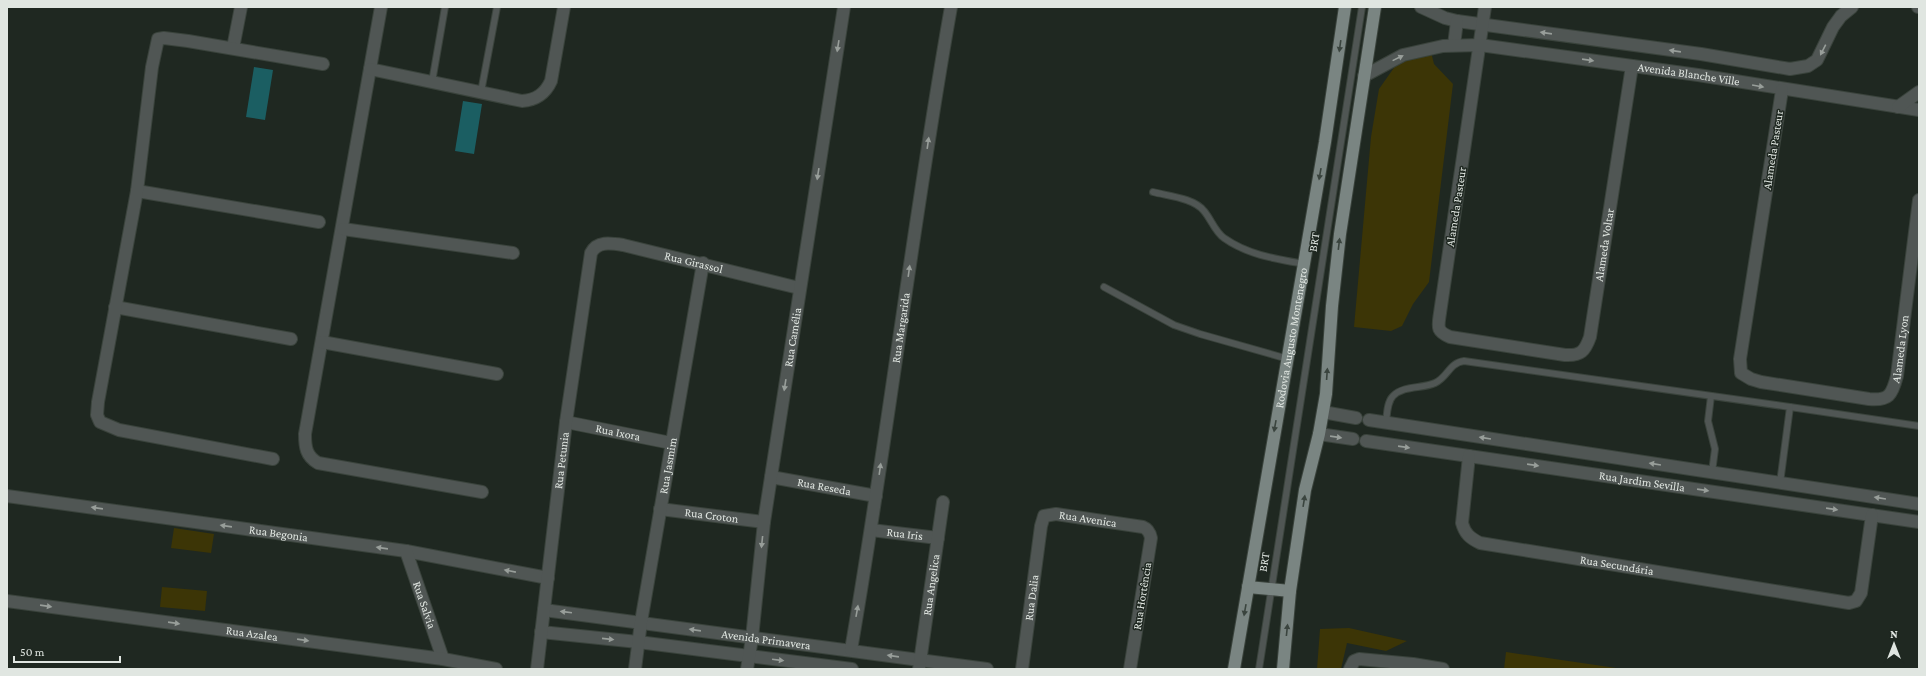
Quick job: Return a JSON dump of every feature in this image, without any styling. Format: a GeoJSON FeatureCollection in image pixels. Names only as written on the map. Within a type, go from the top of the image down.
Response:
{"type":"FeatureCollection","features":[{"type":"Feature","properties":{"kind":"main road","name":"Rodovia Augusto Montenegro"},"geometry":{"type":"LineString","coordinates":[[1234,669],[1305,264],[1345,7]]}},
{"type":"Feature","properties":{"kind":"main road"},"geometry":{"type":"LineString","coordinates":[[1283,669],[1290,591],[1305,490],[1319,434],[1326,394],[1332,306],[1340,241],[1375,7]]}},
{"type":"Feature","properties":{"kind":"main road"},"geometry":{"type":"LineString","coordinates":[[1248,587],[1290,591]]}},
{"type":"Feature","properties":{"kind":"street"},"geometry":{"type":"LineString","coordinates":[[233,48],[241,7]]}},
{"type":"Feature","properties":{"kind":"street"},"geometry":{"type":"LineString","coordinates":[[381,7],[343,229],[305,434],[305,446],[312,459],[318,463],[482,492]]}},
{"type":"Feature","properties":{"kind":"street"},"geometry":{"type":"LineString","coordinates":[[370,68],[522,101],[538,97],[548,89],[554,72],[564,7]]}},
{"type":"Feature","properties":{"kind":"street","name":"Rua Camélia"},"geometry":{"type":"LineString","coordinates":[[747,669],[750,657],[764,522],[799,288],[844,7]]}},
{"type":"Feature","properties":{"kind":"street","name":"Rua Margarida"},"geometry":{"type":"LineString","coordinates":[[851,650],[871,530],[934,105],[951,7]]}},
{"type":"Feature","properties":{"kind":"street","name":"Avenida Blanche Ville"},"geometry":{"type":"LineString","coordinates":[[1421,7],[1445,18],[1457,21],[1701,54],[1790,69],[1808,66],[1817,60],[1833,27],[1841,16],[1852,7]]}},
{"type":"Feature","properties":{"kind":"street","name":"Alameda Pasteur"},"geometry":{"type":"LineString","coordinates":[[1485,7],[1439,328],[1442,334],[1450,337],[1513,346]]}},
{"type":"Feature","properties":{"kind":"street"},"geometry":{"type":"LineString","coordinates":[[1833,27],[1835,7]]}},
{"type":"Feature","properties":{"kind":"street"},"geometry":{"type":"LineString","coordinates":[[1454,45],[1457,21]]}},
{"type":"Feature","properties":{"kind":"street"},"geometry":{"type":"LineString","coordinates":[[273,459],[119,430],[100,422],[97,416],[98,402],[137,191],[152,67],[158,39],[173,39],[233,48],[323,64]]}},
{"type":"Feature","properties":{"kind":"street","name":"Avenida Blanche Ville"},"geometry":{"type":"LineString","coordinates":[[1364,76],[1403,55],[1430,48],[1454,45],[1480,45],[1698,75],[1782,90],[1919,110]]}},
{"type":"Feature","properties":{"kind":"street"},"geometry":{"type":"LineString","coordinates":[[1698,75],[1701,54]]}},
{"type":"Feature","properties":{"kind":"street","name":"Alameda Voltar"},"geometry":{"type":"LineString","coordinates":[[1513,346],[1574,356],[1584,351],[1587,346],[1590,337],[1606,240],[1632,66]]}},
{"type":"Feature","properties":{"kind":"street","name":"Alameda Pasteur"},"geometry":{"type":"LineString","coordinates":[[1782,90],[1740,367],[1741,373],[1750,379],[1790,386]]}},
{"type":"Feature","properties":{"kind":"street"},"geometry":{"type":"LineString","coordinates":[[1898,107],[1914,98],[1919,92]]}},
{"type":"Feature","properties":{"kind":"street"},"geometry":{"type":"LineString","coordinates":[[137,191],[319,222]]}},
{"type":"Feature","properties":{"kind":"street","name":"Alameda Lyon"},"geometry":{"type":"LineString","coordinates":[[1790,386],[1881,400],[1890,394],[1894,388],[1896,376],[1919,200]]}},
{"type":"Feature","properties":{"kind":"street"},"geometry":{"type":"LineString","coordinates":[[343,229],[513,253]]}},
{"type":"Feature","properties":{"kind":"street","name":"Rua Girassol"},"geometry":{"type":"LineString","coordinates":[[591,253],[596,246],[611,243],[623,245],[702,263],[799,288]]}},
{"type":"Feature","properties":{"kind":"street","name":"Rua Petunia"},"geometry":{"type":"LineString","coordinates":[[537,669],[566,422],[591,253]]}},
{"type":"Feature","properties":{"kind":"street","name":"Rua Jasmim"},"geometry":{"type":"LineString","coordinates":[[635,669],[641,622],[702,263]]}},
{"type":"Feature","properties":{"kind":"street"},"geometry":{"type":"LineString","coordinates":[[115,307],[291,339]]}},
{"type":"Feature","properties":{"kind":"street"},"geometry":{"type":"LineString","coordinates":[[322,342],[497,374]]}},
{"type":"Feature","properties":{"kind":"street"},"geometry":{"type":"LineString","coordinates":[[1323,412],[1356,418]]}},
{"type":"Feature","properties":{"kind":"street","name":"Rua Jardim Sevilla"},"geometry":{"type":"LineString","coordinates":[[1368,420],[1919,504]]}},
{"type":"Feature","properties":{"kind":"street","name":"Rua Ixora"},"geometry":{"type":"LineString","coordinates":[[566,422],[671,443]]}},
{"type":"Feature","properties":{"kind":"street"},"geometry":{"type":"LineString","coordinates":[[1380,443],[1386,438],[1388,429],[1386,423]]}},
{"type":"Feature","properties":{"kind":"street"},"geometry":{"type":"LineString","coordinates":[[1319,434],[1353,439]]}},
{"type":"Feature","properties":{"kind":"street","name":"Rua Jardim Sevilla"},"geometry":{"type":"LineString","coordinates":[[1366,441],[1919,522]]}},
{"type":"Feature","properties":{"kind":"street","name":"Rua Secundária"},"geometry":{"type":"LineString","coordinates":[[1469,456],[1462,523],[1465,532],[1471,539],[1480,543],[1849,603],[1856,601],[1861,593],[1872,515]]}},
{"type":"Feature","properties":{"kind":"street","name":"Rua Reseda"},"geometry":{"type":"LineString","coordinates":[[771,477],[876,496]]}},
{"type":"Feature","properties":{"kind":"street"},"geometry":{"type":"LineString","coordinates":[[1742,496],[1745,477]]}},
{"type":"Feature","properties":{"kind":"street","name":"Rua Begonia"},"geometry":{"type":"LineString","coordinates":[[7,496],[406,551],[548,578]]}},
{"type":"Feature","properties":{"kind":"street","name":"Rua Angelica"},"geometry":{"type":"LineString","coordinates":[[920,664],[942,502]]}},
{"type":"Feature","properties":{"kind":"street","name":"Rua Croton"},"geometry":{"type":"LineString","coordinates":[[660,509],[764,522]]}},
{"type":"Feature","properties":{"kind":"street","name":"Rua Avenica"},"geometry":{"type":"LineString","coordinates":[[1041,526],[1044,516],[1056,514],[1143,527]]}},
{"type":"Feature","properties":{"kind":"street","name":"Rua Dalia"},"geometry":{"type":"LineString","coordinates":[[1022,669],[1041,526]]}},
{"type":"Feature","properties":{"kind":"street","name":"Rua Hortência"},"geometry":{"type":"LineString","coordinates":[[1130,669],[1151,538],[1148,530],[1143,527]]}},
{"type":"Feature","properties":{"kind":"street","name":"Rua Iris"},"geometry":{"type":"LineString","coordinates":[[871,530],[938,538]]}},
{"type":"Feature","properties":{"kind":"street","name":"Rua Salvia"},"geometry":{"type":"LineString","coordinates":[[406,551],[443,659]]}},
{"type":"Feature","properties":{"kind":"street","name":"Rua Azalea"},"geometry":{"type":"LineString","coordinates":[[7,600],[443,659],[496,669]]}},
{"type":"Feature","properties":{"kind":"street","name":"Avenida Primavera"},"geometry":{"type":"LineString","coordinates":[[544,610],[851,650],[920,664],[987,669]]}},
{"type":"Feature","properties":{"kind":"street","name":"Avenida Primavera"},"geometry":{"type":"LineString","coordinates":[[541,632],[638,642],[852,669]]}},
{"type":"Feature","properties":{"kind":"street"},"geometry":{"type":"LineString","coordinates":[[1350,669],[1354,661],[1359,659],[1413,664],[1443,669]]}},
{"type":"Feature","properties":{"kind":"lane"},"geometry":{"type":"LineString","coordinates":[[432,82],[445,7]]}},
{"type":"Feature","properties":{"kind":"lane"},"geometry":{"type":"LineString","coordinates":[[481,92],[497,7]]}},
{"type":"Feature","properties":{"kind":"lane","name":"BRT"},"geometry":{"type":"LineString","coordinates":[[1258,669],[1362,7]]}},
{"type":"Feature","properties":{"kind":"lane"},"geometry":{"type":"LineString","coordinates":[[1153,192],[1191,202],[1203,209],[1222,237],[1238,247],[1269,258],[1305,264]]}},
{"type":"Feature","properties":{"kind":"lane"},"geometry":{"type":"LineString","coordinates":[[1104,287],[1174,325],[1288,359]]}},
{"type":"Feature","properties":{"kind":"lane"},"geometry":{"type":"LineString","coordinates":[[1386,423],[1389,402],[1396,394],[1404,390],[1434,384],[1445,375],[1452,366],[1464,361],[1790,406],[1919,426]]}},
{"type":"Feature","properties":{"kind":"lane"},"geometry":{"type":"LineString","coordinates":[[1711,396],[1708,421],[1715,449],[1712,472]]}},
{"type":"Feature","properties":{"kind":"lane"},"geometry":{"type":"LineString","coordinates":[[1780,483],[1790,406]]}},
{"type":"Feature","properties":{"kind":"shaded area"},"geometry":{"type":"Polygon","coordinates":[[[1430,48],[1434,64],[1453,84],[1429,282],[1413,304],[1402,326],[1391,331],[1354,327],[1371,137],[1379,89],[1403,55],[1430,48]]]}},
{"type":"Feature","properties":{"kind":"shaded area"},"geometry":{"type":"Polygon","coordinates":[[[174,528],[214,534],[211,553],[171,548],[174,528]]]}},
{"type":"Feature","properties":{"kind":"shaded area"},"geometry":{"type":"Polygon","coordinates":[[[162,587],[207,591],[205,611],[160,607],[162,587]]]}},
{"type":"Feature","properties":{"kind":"shaded area"},"geometry":{"type":"Polygon","coordinates":[[[1349,628],[1407,641],[1386,651],[1347,643],[1341,669],[1317,669],[1320,629],[1349,628]]]}},
{"type":"Feature","properties":{"kind":"shaded area"},"geometry":{"type":"Polygon","coordinates":[[[1506,652],[1623,669],[1504,669],[1506,652]]]}},
{"type":"Feature","properties":{"kind":"water"},"geometry":{"type":"Polygon","coordinates":[[[254,67],[273,70],[265,120],[246,117],[254,67]]]}},
{"type":"Feature","properties":{"kind":"water"},"geometry":{"type":"Polygon","coordinates":[[[463,101],[482,104],[474,154],[455,151],[463,101]]]}}]}
